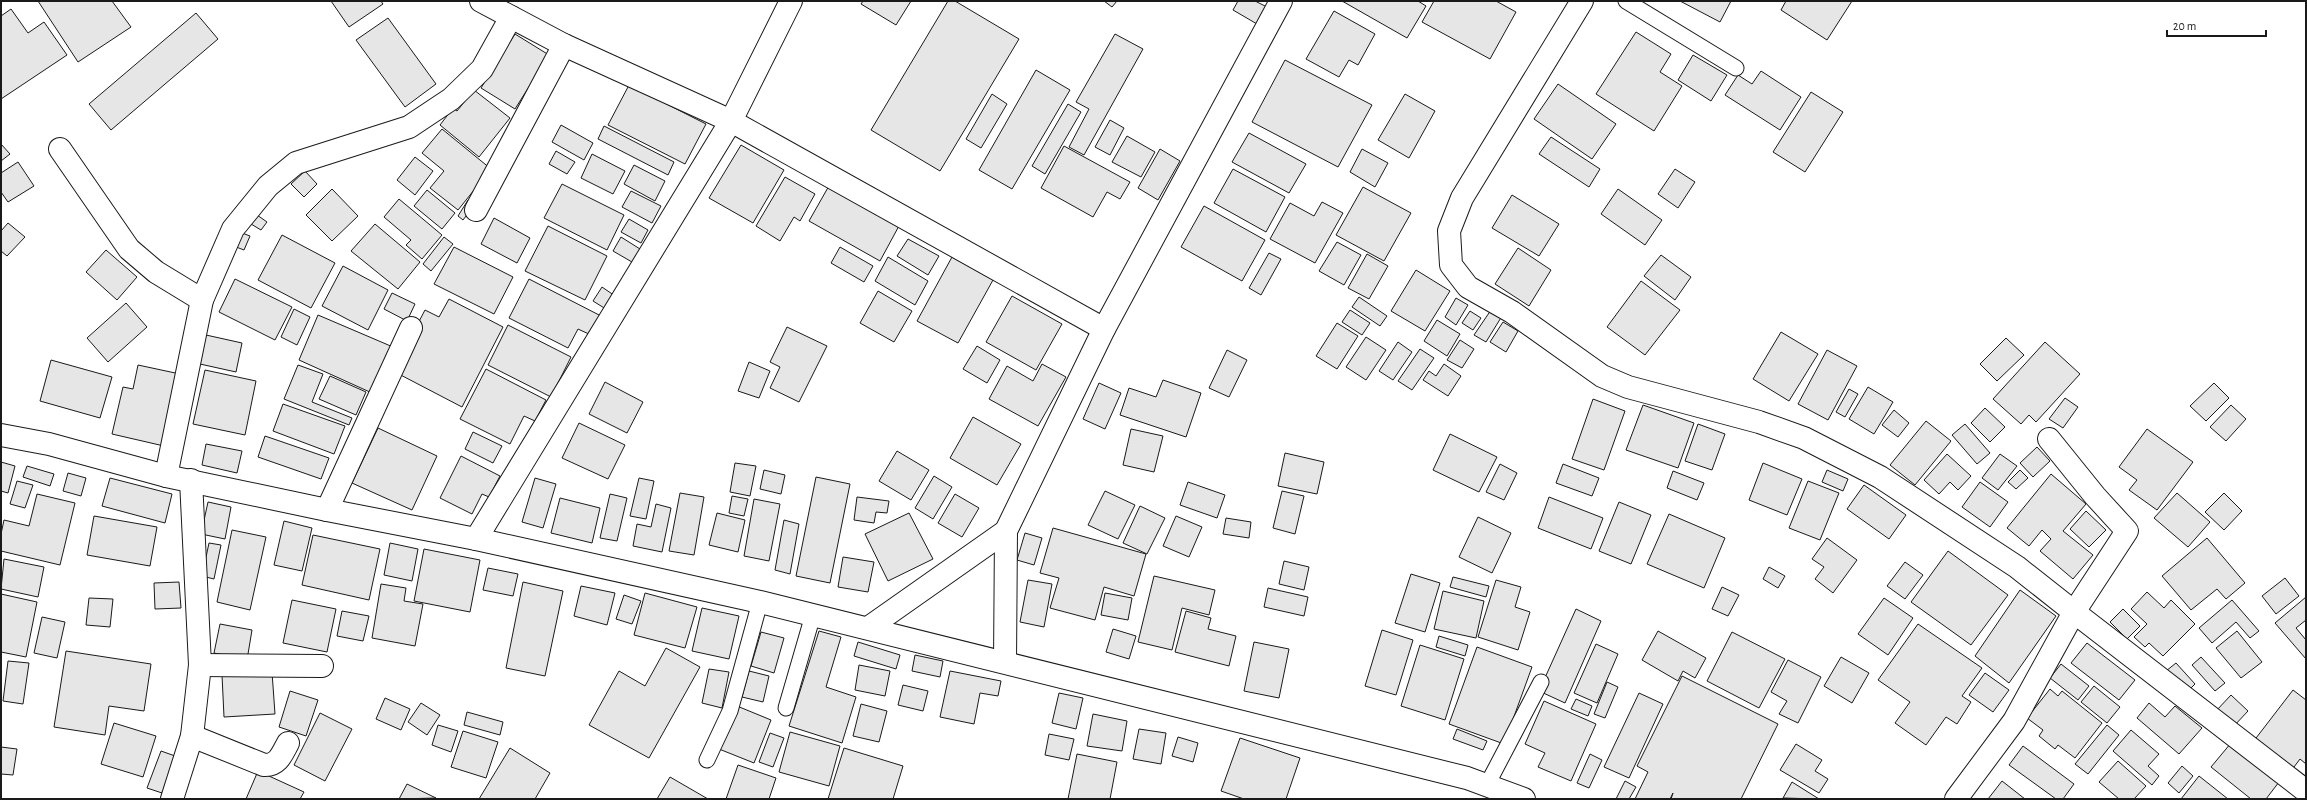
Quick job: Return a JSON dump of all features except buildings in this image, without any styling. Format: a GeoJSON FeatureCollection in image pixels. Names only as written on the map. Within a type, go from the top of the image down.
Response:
{"type":"FeatureCollection","features":[{"type":"Feature","properties":{"kind":"street"},"geometry":{"type":"LineString","coordinates":[[481,1],[564,45],[731,121],[1104,330]]}},
{"type":"Feature","properties":{"kind":"street"},"geometry":{"type":"LineString","coordinates":[[476,539],[731,121],[791,1]]}},
{"type":"Feature","properties":{"kind":"street"},"geometry":{"type":"LineString","coordinates":[[1005,662],[1006,531],[1104,330],[1281,1]]}},
{"type":"Feature","properties":{"kind":"street"},"geometry":{"type":"LineString","coordinates":[[1582,1],[1462,198],[1449,231],[1451,265],[1468,287],[1512,312],[1602,376],[1628,387],[1759,422],[1804,438],[1880,477],[2017,567],[2306,791]]}},
{"type":"Feature","properties":{"kind":"street"},"geometry":{"type":"LineString","coordinates":[[166,476],[202,300],[233,229],[268,186],[296,163],[409,127],[451,99],[482,69],[511,17]]}},
{"type":"Feature","properties":{"kind":"street"},"geometry":{"type":"LineString","coordinates":[[476,210],[564,45]]}},
{"type":"Feature","properties":{"kind":"street"},"geometry":{"type":"LineString","coordinates":[[60,150],[129,249],[156,272],[202,300]]}},
{"type":"Feature","properties":{"kind":"street"},"geometry":{"type":"LineString","coordinates":[[327,510],[411,328]]}},
{"type":"Feature","properties":{"kind":"street"},"geometry":{"type":"LineString","coordinates":[[1,435],[49,444],[166,476],[191,480],[327,510],[476,539],[760,602],[1467,778],[1524,799]]}},
{"type":"Feature","properties":{"kind":"street"},"geometry":{"type":"LineString","coordinates":[[1956,799],[2014,721],[2074,612],[2126,531],[2095,496],[2049,439]]}},
{"type":"Feature","properties":{"kind":"street"},"geometry":{"type":"LineString","coordinates":[[172,799],[192,736],[200,665],[191,480]]}},
{"type":"Feature","properties":{"kind":"street"},"geometry":{"type":"LineString","coordinates":[[868,628],[1006,531]]}},
{"type":"Feature","properties":{"kind":"street"},"geometry":{"type":"LineString","coordinates":[[200,665],[322,666]]}},
{"type":"Feature","properties":{"kind":"street"},"geometry":{"type":"LineString","coordinates":[[192,736],[264,765],[271,766],[277,761],[288,743]]}},
{"type":"Feature","properties":{"kind":"lane"},"geometry":{"type":"LineString","coordinates":[[1626,1],[1736,68]]}},
{"type":"Feature","properties":{"kind":"lane"},"geometry":{"type":"LineString","coordinates":[[707,760],[730,711],[760,602]]}},
{"type":"Feature","properties":{"kind":"lane"},"geometry":{"type":"LineString","coordinates":[[786,708],[814,615]]}},
{"type":"Feature","properties":{"kind":"lane"},"geometry":{"type":"LineString","coordinates":[[1487,785],[1541,682]]}}]}
